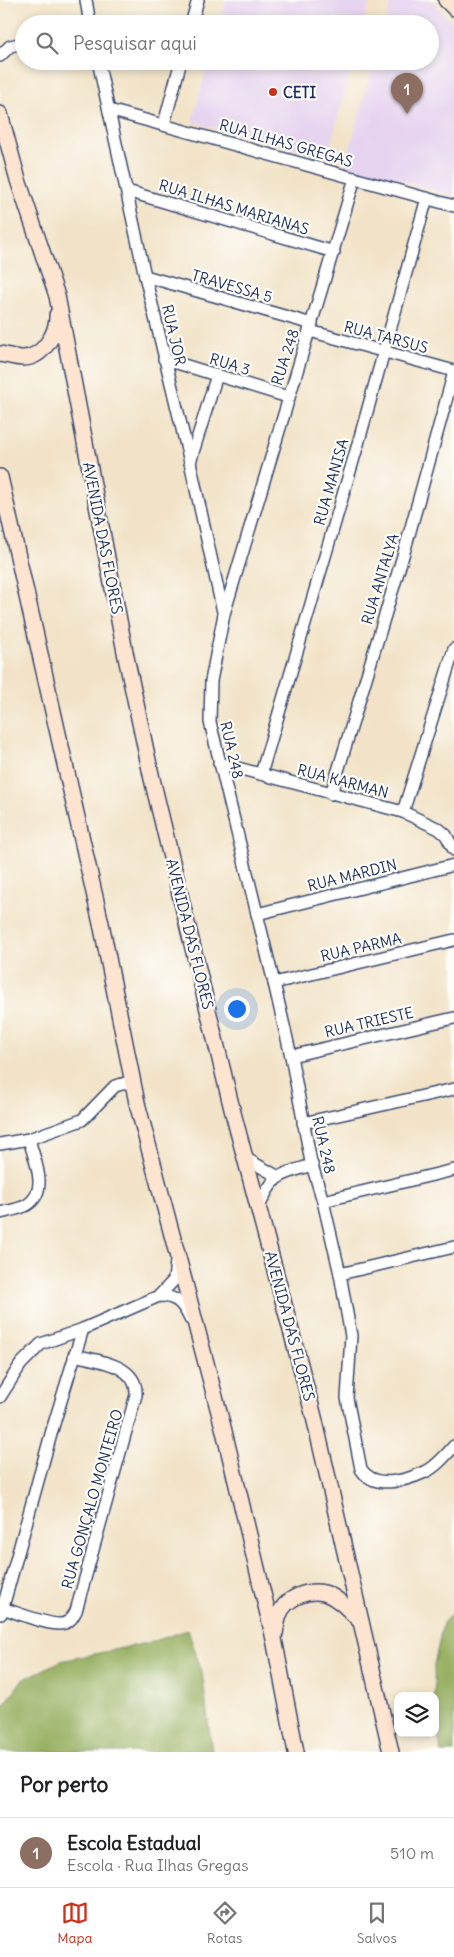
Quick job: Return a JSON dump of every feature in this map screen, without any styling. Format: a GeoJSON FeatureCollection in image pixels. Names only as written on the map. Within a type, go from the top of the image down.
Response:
{"type":"FeatureCollection","features":[{"type":"Feature","properties":{"kind":"main road"},"geometry":{"type":"LineString","coordinates":[[446,0],[454,8]]}},
{"type":"Feature","properties":{"kind":"main road","name":"AVENIDA DAS FLORES"},"geometry":{"type":"LineString","coordinates":[[0,114],[18,180],[57,296],[126,657],[152,779],[245,1158],[314,1417],[391,1752]]}},
{"type":"Feature","properties":{"kind":"main road"},"geometry":{"type":"LineString","coordinates":[[0,354],[25,358],[39,351],[51,339],[57,324],[57,296]]}},
{"type":"Feature","properties":{"kind":"main road"},"geometry":{"type":"LineString","coordinates":[[0,477],[102,928],[133,1081],[176,1255],[223,1427],[274,1639],[296,1752]]}},
{"type":"Feature","properties":{"kind":"main road"},"geometry":{"type":"LineString","coordinates":[[274,1639],[279,1614],[292,1600],[306,1592],[325,1593],[341,1603],[361,1622]]}},
{"type":"Feature","properties":{"kind":"street"},"geometry":{"type":"LineString","coordinates":[[86,0],[88,15]]}},
{"type":"Feature","properties":{"kind":"street"},"geometry":{"type":"LineString","coordinates":[[194,15],[198,0]]}},
{"type":"Feature","properties":{"kind":"street"},"geometry":{"type":"LineString","coordinates":[[0,56],[5,43]]}},
{"type":"Feature","properties":{"kind":"street","name":"RUA JOR"},"geometry":{"type":"LineString","coordinates":[[100,70],[145,276],[224,614]]}},
{"type":"Feature","properties":{"kind":"street"},"geometry":{"type":"LineString","coordinates":[[164,124],[178,70]]}},
{"type":"Feature","properties":{"kind":"street","name":"RUA ILHAS GREGAS"},"geometry":{"type":"LineString","coordinates":[[109,110],[454,206]]}},
{"type":"Feature","properties":{"kind":"street","name":"RUA 248"},"geometry":{"type":"LineString","coordinates":[[355,178],[224,614],[209,704],[212,731],[219,763],[274,983],[291,1056],[312,1165],[323,1201],[340,1274],[351,1336],[347,1398],[361,1469],[365,1476],[372,1481],[383,1482],[426,1472],[454,1446]]}},
{"type":"Feature","properties":{"kind":"street","name":"RUA ILHAS MARIANAS"},"geometry":{"type":"LineString","coordinates":[[127,191],[334,252]]}},
{"type":"Feature","properties":{"kind":"street","name":"RUA MANISA"},"geometry":{"type":"LineString","coordinates":[[261,774],[427,198]]}},
{"type":"Feature","properties":{"kind":"street","name":"TRAVESSA 5"},"geometry":{"type":"LineString","coordinates":[[145,276],[311,328]]}},
{"type":"Feature","properties":{"kind":"street","name":"RUA TARSUS"},"geometry":{"type":"LineString","coordinates":[[311,328],[454,372]]}},
{"type":"Feature","properties":{"kind":"street","name":"RUA 3"},"geometry":{"type":"LineString","coordinates":[[164,359],[288,397]]}},
{"type":"Feature","properties":{"kind":"street","name":"RUA ANTALYA"},"geometry":{"type":"LineString","coordinates":[[331,794],[405,549],[454,372]]}},
{"type":"Feature","properties":{"kind":"street"},"geometry":{"type":"LineString","coordinates":[[190,462],[217,375]]}},
{"type":"Feature","properties":{"kind":"street"},"geometry":{"type":"LineString","coordinates":[[404,812],[454,649]]}},
{"type":"Feature","properties":{"kind":"street","name":"RUA KARMAN"},"geometry":{"type":"LineString","coordinates":[[219,763],[404,812],[439,829],[453,846]]}},
{"type":"Feature","properties":{"kind":"street","name":"RUA MARDIN"},"geometry":{"type":"LineString","coordinates":[[257,914],[454,865]]}},
{"type":"Feature","properties":{"kind":"street","name":"RUA PARMA"},"geometry":{"type":"LineString","coordinates":[[274,983],[454,940]]}},
{"type":"Feature","properties":{"kind":"street","name":"RUA TRIESTE"},"geometry":{"type":"LineString","coordinates":[[291,1056],[454,1018]]}},
{"type":"Feature","properties":{"kind":"street"},"geometry":{"type":"LineString","coordinates":[[0,1144],[29,1139],[82,1120],[115,1086],[133,1081]]}},
{"type":"Feature","properties":{"kind":"street"},"geometry":{"type":"LineString","coordinates":[[303,1123],[454,1089]]}},
{"type":"Feature","properties":{"kind":"street"},"geometry":{"type":"LineString","coordinates":[[0,1213],[27,1205],[41,1185],[29,1139]]}},
{"type":"Feature","properties":{"kind":"street"},"geometry":{"type":"LineString","coordinates":[[245,1158],[278,1176]]}},
{"type":"Feature","properties":{"kind":"street"},"geometry":{"type":"LineString","coordinates":[[259,1207],[266,1190],[278,1176],[312,1165]]}},
{"type":"Feature","properties":{"kind":"street"},"geometry":{"type":"LineString","coordinates":[[323,1201],[454,1170]]}},
{"type":"Feature","properties":{"kind":"street"},"geometry":{"type":"LineString","coordinates":[[340,1274],[454,1247]]}},
{"type":"Feature","properties":{"kind":"street"},"geometry":{"type":"LineString","coordinates":[[0,1397],[21,1364],[41,1344],[83,1330],[159,1296],[174,1280],[176,1255]]}},
{"type":"Feature","properties":{"kind":"street"},"geometry":{"type":"LineString","coordinates":[[159,1296],[170,1296],[179,1300],[197,1334]]}},
{"type":"Feature","properties":{"kind":"street"},"geometry":{"type":"LineString","coordinates":[[1,1612],[74,1355],[83,1330]]}},
{"type":"Feature","properties":{"kind":"street","name":"RUA GONÇALO MONTEIRO"},"geometry":{"type":"LineString","coordinates":[[1,1612],[54,1624],[64,1624],[70,1620],[76,1611],[119,1461],[137,1386],[133,1377],[117,1366],[74,1355]]}},
{"type":"Feature","properties":{"kind":"shaded area"},"geometry":{"type":"Polygon","coordinates":[[[226,0],[370,0],[366,15],[222,15],[226,0]]]}},
{"type":"Feature","properties":{"kind":"shaded area"},"geometry":{"type":"Polygon","coordinates":[[[391,0],[430,0],[454,25],[454,196],[345,166],[372,70],[439,70],[439,15],[387,15],[391,0]]]}},
{"type":"Feature","properties":{"kind":"shaded area","name":"CETI"},"geometry":{"type":"Polygon","coordinates":[[[206,70],[351,70],[327,158],[192,122],[206,70]]]}},
{"type":"Feature","properties":{"kind":"green space"},"geometry":{"type":"Polygon","coordinates":[[[454,1611],[454,1752],[441,1752],[438,1737],[439,1692],[435,1692],[434,1665],[443,1623],[454,1611]]]}},
{"type":"Feature","properties":{"kind":"green space"},"geometry":{"type":"Polygon","coordinates":[[[188,1630],[202,1672],[212,1752],[0,1752],[0,1711],[22,1680],[61,1661],[147,1643],[188,1630]]]}},
{"type":"Feature","properties":{"kind":"place","name":"CETI"},"geometry":{"type":"Point","coordinates":[273,92]}},
{"type":"Feature","properties":{"kind":"place","name":"Escola Estadual"},"geometry":{"type":"Point","coordinates":[407,114]}}]}
